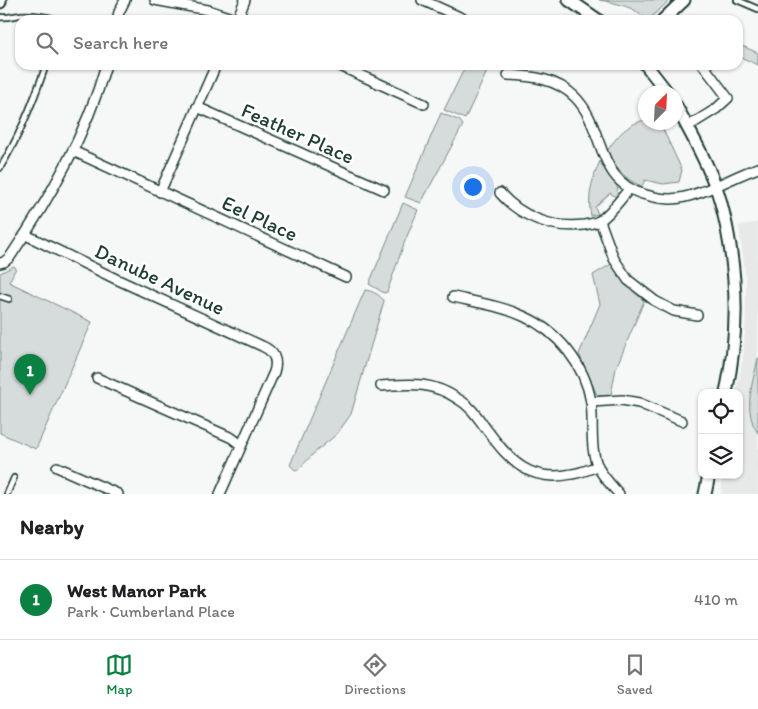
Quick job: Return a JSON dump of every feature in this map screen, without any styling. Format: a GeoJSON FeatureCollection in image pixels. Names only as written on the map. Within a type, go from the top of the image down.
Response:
{"type":"FeatureCollection","features":[{"type":"Feature","properties":{"kind":"street"},"geometry":{"type":"LineString","coordinates":[[118,15],[122,3],[126,0]]}},
{"type":"Feature","properties":{"kind":"street"},"geometry":{"type":"LineString","coordinates":[[155,0],[208,10],[222,15]]}},
{"type":"Feature","properties":{"kind":"street"},"geometry":{"type":"LineString","coordinates":[[239,15],[245,0]]}},
{"type":"Feature","properties":{"kind":"street"},"geometry":{"type":"LineString","coordinates":[[422,0],[455,15]]}},
{"type":"Feature","properties":{"kind":"street"},"geometry":{"type":"LineString","coordinates":[[569,0],[591,15]]}},
{"type":"Feature","properties":{"kind":"street"},"geometry":{"type":"LineString","coordinates":[[668,15],[684,0]]}},
{"type":"Feature","properties":{"kind":"street"},"geometry":{"type":"LineString","coordinates":[[2,263],[10,257],[26,235],[51,194],[73,151],[104,70]]}},
{"type":"Feature","properties":{"kind":"street"},"geometry":{"type":"LineString","coordinates":[[160,192],[214,70]]}},
{"type":"Feature","properties":{"kind":"street"},"geometry":{"type":"LineString","coordinates":[[349,70],[424,104]]}},
{"type":"Feature","properties":{"kind":"street"},"geometry":{"type":"LineString","coordinates":[[650,70],[662,85]]}},
{"type":"Feature","properties":{"kind":"street"},"geometry":{"type":"LineString","coordinates":[[687,127],[716,109],[728,98],[707,70]]}},
{"type":"Feature","properties":{"kind":"street"},"geometry":{"type":"LineString","coordinates":[[508,75],[544,79],[562,86],[575,96],[590,118],[608,166],[629,189],[658,198],[678,198],[758,168]]}},
{"type":"Feature","properties":{"kind":"street","name":"Feather Place"},"geometry":{"type":"LineString","coordinates":[[197,107],[384,190]]}},
{"type":"Feature","properties":{"kind":"street"},"geometry":{"type":"LineString","coordinates":[[683,119],[716,185],[732,257],[736,288],[735,332],[727,389]]}},
{"type":"Feature","properties":{"kind":"street","name":"Eel Place"},"geometry":{"type":"LineString","coordinates":[[73,151],[346,277]]}},
{"type":"Feature","properties":{"kind":"street"},"geometry":{"type":"LineString","coordinates":[[500,193],[508,202],[534,218],[551,225],[572,226],[600,221],[629,189]]}},
{"type":"Feature","properties":{"kind":"street"},"geometry":{"type":"LineString","coordinates":[[600,221],[614,259],[628,280],[655,301],[674,310],[697,314]]}},
{"type":"Feature","properties":{"kind":"street","name":"Danube Avenue"},"geometry":{"type":"LineString","coordinates":[[26,235],[116,279],[269,349],[276,360],[274,372],[241,445]]}},
{"type":"Feature","properties":{"kind":"street"},"geometry":{"type":"LineString","coordinates":[[453,297],[513,312],[525,317],[547,330],[565,346],[577,362],[585,379],[591,402],[593,440],[598,466],[619,494]]}},
{"type":"Feature","properties":{"kind":"street"},"geometry":{"type":"LineString","coordinates":[[96,378],[232,438],[241,445],[220,494]]}},
{"type":"Feature","properties":{"kind":"street"},"geometry":{"type":"LineString","coordinates":[[381,386],[418,384],[440,390],[459,399],[472,410],[506,455],[518,465],[530,471],[547,475],[572,474],[598,466]]}},
{"type":"Feature","properties":{"kind":"street"},"geometry":{"type":"LineString","coordinates":[[591,402],[622,400],[639,403],[682,421]]}},
{"type":"Feature","properties":{"kind":"street"},"geometry":{"type":"LineString","coordinates":[[57,467],[118,494]]}},
{"type":"Feature","properties":{"kind":"street"},"geometry":{"type":"LineString","coordinates":[[705,494],[708,479]]}},
{"type":"Feature","properties":{"kind":"lane"},"geometry":{"type":"LineString","coordinates":[[737,0],[758,9]]}},
{"type":"Feature","properties":{"kind":"lane"},"geometry":{"type":"LineString","coordinates":[[0,17],[15,16]]}},
{"type":"Feature","properties":{"kind":"lane"},"geometry":{"type":"LineString","coordinates":[[0,168],[22,126],[44,70]]}},
{"type":"Feature","properties":{"kind":"lane"},"geometry":{"type":"LineString","coordinates":[[0,296],[9,299]]}},
{"type":"Feature","properties":{"kind":"lane"},"geometry":{"type":"LineString","coordinates":[[7,494],[14,478]]}},
{"type":"Feature","properties":{"kind":"shaded area"},"geometry":{"type":"Polygon","coordinates":[[[599,0],[670,0],[654,15],[641,15],[619,4],[599,0]]]}},
{"type":"Feature","properties":{"kind":"shaded area"},"geometry":{"type":"Polygon","coordinates":[[[743,46],[758,53],[758,65],[743,58],[743,46]]]}},
{"type":"Feature","properties":{"kind":"shaded area"},"geometry":{"type":"Polygon","coordinates":[[[464,70],[488,70],[465,119],[444,110],[464,70]]]}},
{"type":"Feature","properties":{"kind":"shaded area"},"geometry":{"type":"Polygon","coordinates":[[[441,113],[460,121],[463,125],[421,203],[405,197],[441,113]]]}},
{"type":"Feature","properties":{"kind":"shaded area"},"geometry":{"type":"Polygon","coordinates":[[[638,122],[638,130],[663,130],[682,170],[679,182],[663,184],[645,180],[642,186],[625,177],[617,168],[607,151],[619,136],[633,124],[638,122]]]}},
{"type":"Feature","properties":{"kind":"shaded area"},"geometry":{"type":"Polygon","coordinates":[[[600,161],[615,183],[618,192],[616,197],[610,193],[595,207],[598,214],[591,216],[591,188],[600,161]]]}},
{"type":"Feature","properties":{"kind":"shaded area"},"geometry":{"type":"Polygon","coordinates":[[[403,203],[418,210],[387,292],[384,293],[369,284],[403,203]]]}},
{"type":"Feature","properties":{"kind":"shaded area"},"geometry":{"type":"Polygon","coordinates":[[[758,222],[758,494],[721,494],[723,479],[743,479],[743,389],[737,389],[743,359],[746,280],[739,226],[758,222]]]}},
{"type":"Feature","properties":{"kind":"shaded area"},"geometry":{"type":"Polygon","coordinates":[[[613,263],[627,285],[644,301],[616,368],[611,395],[598,396],[579,354],[600,304],[593,275],[613,263]]]}},
{"type":"Feature","properties":{"kind":"shaded area"},"geometry":{"type":"Polygon","coordinates":[[[14,266],[16,268],[9,282],[92,322],[36,449],[0,433],[0,273],[14,266]]]}},
{"type":"Feature","properties":{"kind":"shaded area"},"geometry":{"type":"Polygon","coordinates":[[[365,290],[371,291],[384,301],[351,414],[337,434],[314,453],[299,469],[295,470],[290,465],[365,290]]]}},
{"type":"Feature","properties":{"kind":"shaded area"},"geometry":{"type":"Polygon","coordinates":[[[758,358],[758,433],[751,415],[750,396],[758,358]]]}},
{"type":"Feature","properties":{"kind":"place","name":"West Manor Park"},"geometry":{"type":"Point","coordinates":[30,395]}}]}
